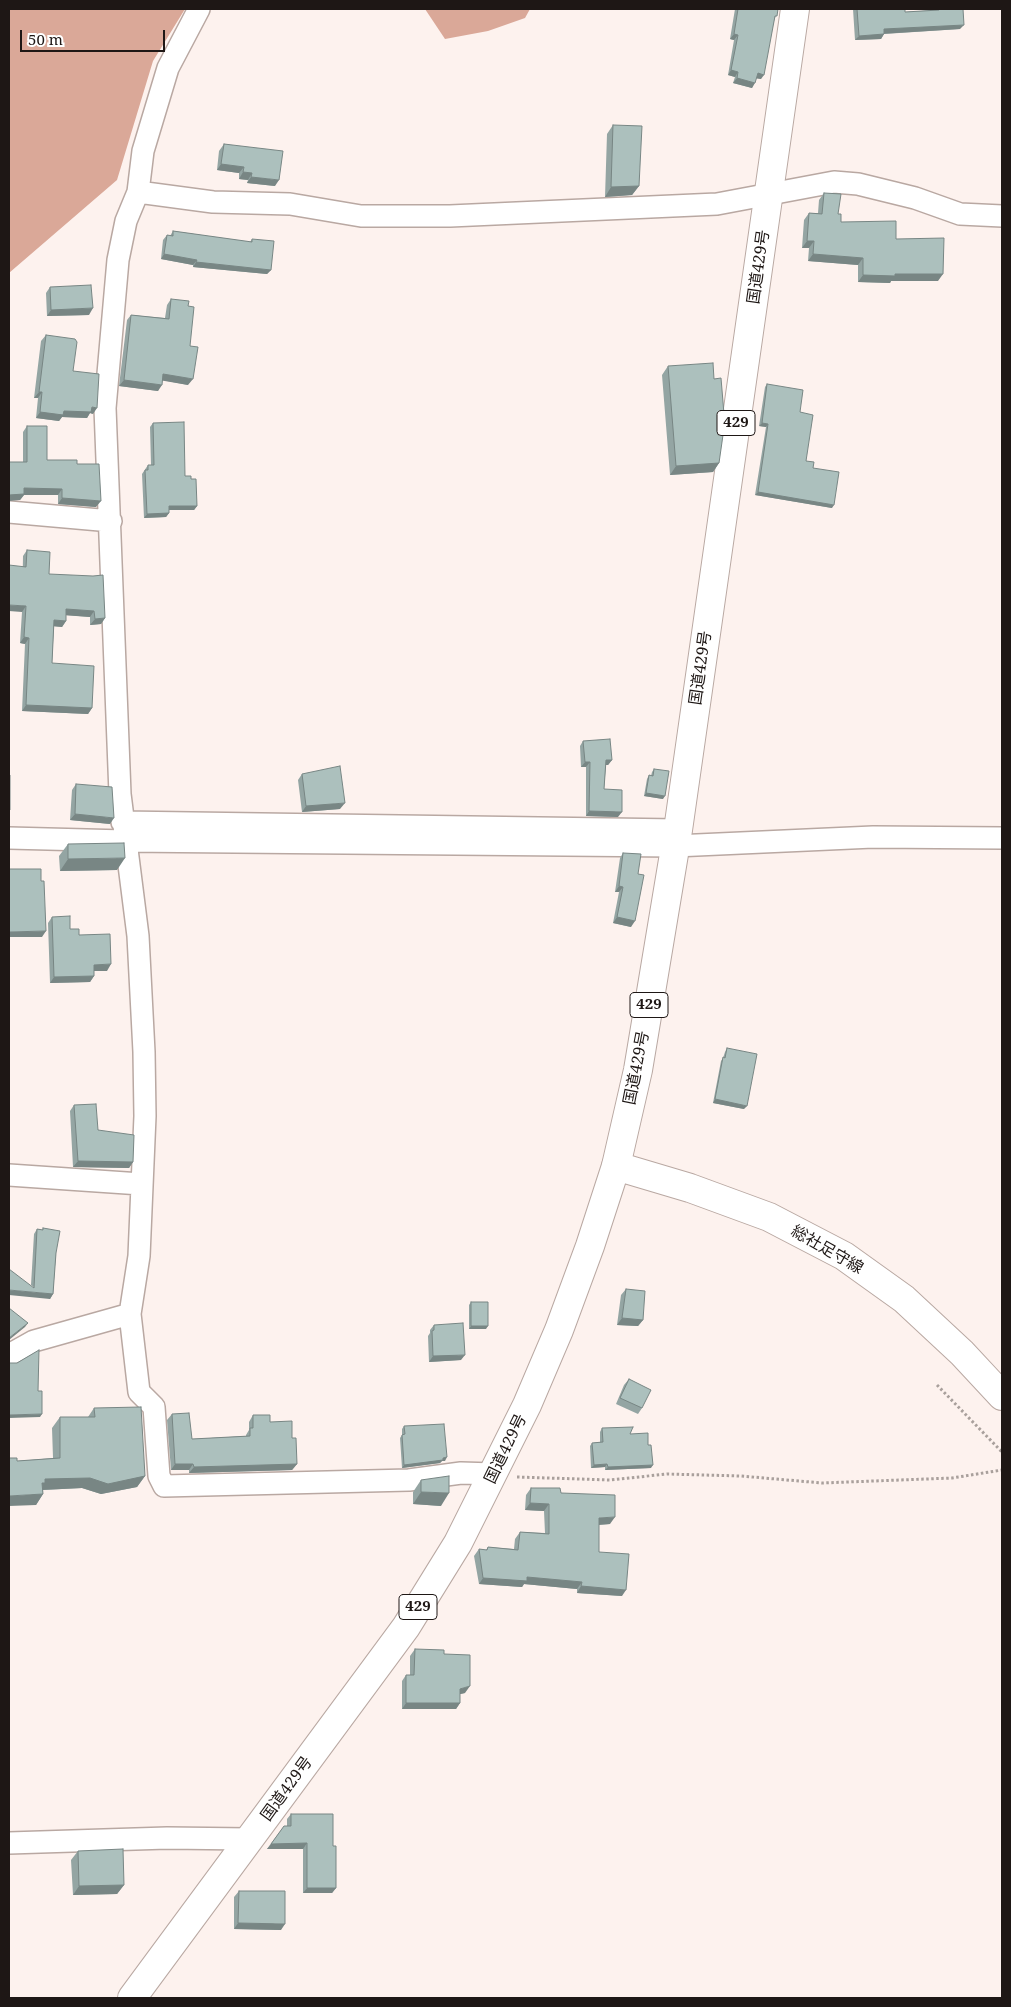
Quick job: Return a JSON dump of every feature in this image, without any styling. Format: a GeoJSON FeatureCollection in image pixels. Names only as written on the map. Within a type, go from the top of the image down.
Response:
{"type":"FeatureCollection","features":[{"type":"Feature","properties":{"kind":"main road","name":"国道429号"},"geometry":{"type":"LineString","coordinates":[[132,1998],[406,1627],[458,1543],[527,1405],[559,1330],[590,1246],[616,1166],[638,1070],[676,839],[795,9]]}},
{"type":"Feature","properties":{"kind":"main road","name":"総社足守線"},"geometry":{"type":"LineString","coordinates":[[616,1166],[690,1188],[769,1217],[844,1256],[904,1299],[962,1353],[1002,1396]]}},
{"type":"Feature","properties":{"kind":"street"},"geometry":{"type":"LineString","coordinates":[[199,9],[176,51],[157,100],[143,151],[138,192],[126,222],[118,260],[106,408],[111,521],[113,658],[123,831],[138,936],[144,1052],[145,1116],[139,1256],[130,1314],[139,1392],[154,1407],[158,1476],[164,1486],[400,1481],[461,1473],[494,1474]]}},
{"type":"Feature","properties":{"kind":"street"},"geometry":{"type":"LineString","coordinates":[[138,192],[213,202],[290,204],[360,216],[533,213],[717,204],[769,196],[783,191],[834,182],[858,184],[915,198],[960,214],[1002,216]]}},
{"type":"Feature","properties":{"kind":"street"},"geometry":{"type":"LineString","coordinates":[[9,512],[111,521]]}},
{"type":"Feature","properties":{"kind":"street"},"geometry":{"type":"LineString","coordinates":[[9,838],[123,831],[676,839],[1002,838]]}},
{"type":"Feature","properties":{"kind":"street"},"geometry":{"type":"LineString","coordinates":[[9,1175],[141,1184]]}},
{"type":"Feature","properties":{"kind":"street"},"geometry":{"type":"LineString","coordinates":[[9,1355],[34,1340],[130,1314]]}},
{"type":"Feature","properties":{"kind":"street"},"geometry":{"type":"LineString","coordinates":[[9,1843],[167,1838],[250,1840]]}},
{"type":"Feature","properties":{"kind":"path"},"geometry":{"type":"LineString","coordinates":[[937,1385],[1002,1452]]}},
{"type":"Feature","properties":{"kind":"path"},"geometry":{"type":"LineString","coordinates":[[494,1474],[610,1480],[667,1474],[741,1476],[822,1483],[952,1478],[1002,1470]]}},
{"type":"Feature","properties":{"kind":"shaded area"},"geometry":{"type":"Polygon","coordinates":[[[9,9],[185,9],[153,61],[117,180],[9,273],[9,9]]]}},
{"type":"Feature","properties":{"kind":"shaded area"},"geometry":{"type":"Polygon","coordinates":[[[425,9],[530,9],[525,18],[488,31],[445,39],[425,9]]]}},
{"type":"Feature","properties":{"kind":"building"},"geometry":{"type":"Polygon","coordinates":[[[738,9],[778,9],[764,75],[758,73],[755,83],[737,78],[738,72],[731,70],[738,35],[734,34],[738,9]]]}},
{"type":"Feature","properties":{"kind":"building"},"geometry":{"type":"Polygon","coordinates":[[[857,9],[905,9],[905,12],[963,9],[964,25],[884,29],[884,34],[859,36],[857,9]]]}},
{"type":"Feature","properties":{"kind":"building"},"geometry":{"type":"Polygon","coordinates":[[[613,125],[642,126],[639,186],[611,187],[613,125]]]}},
{"type":"Feature","properties":{"kind":"building"},"geometry":{"type":"Polygon","coordinates":[[[224,144],[283,151],[279,180],[251,177],[252,173],[243,172],[244,167],[221,164],[224,144]]]}},
{"type":"Feature","properties":{"kind":"building"},"geometry":{"type":"Polygon","coordinates":[[[824,193],[841,194],[838,214],[841,214],[841,222],[896,221],[896,239],[944,238],[943,274],[863,275],[863,258],[813,254],[814,241],[807,241],[809,213],[822,214],[824,193]]]}},
{"type":"Feature","properties":{"kind":"building"},"geometry":{"type":"Polygon","coordinates":[[[173,231],[252,242],[252,239],[274,241],[271,270],[196,262],[197,260],[164,254],[167,235],[173,236],[173,231]]]}},
{"type":"Feature","properties":{"kind":"building"},"geometry":{"type":"Polygon","coordinates":[[[91,285],[93,308],[51,310],[50,287],[91,285]]]}},
{"type":"Feature","properties":{"kind":"building"},"geometry":{"type":"Polygon","coordinates":[[[171,299],[189,301],[188,306],[194,307],[190,346],[198,347],[193,379],[163,374],[162,385],[124,380],[131,315],[169,319],[171,299]]]}},
{"type":"Feature","properties":{"kind":"building"},"geometry":{"type":"Polygon","coordinates":[[[46,335],[75,339],[77,342],[73,371],[99,374],[97,408],[92,407],[91,412],[64,411],[63,415],[40,412],[42,392],[39,392],[46,335]]]}},
{"type":"Feature","properties":{"kind":"building"},"geometry":{"type":"Polygon","coordinates":[[[713,363],[714,379],[721,378],[724,414],[726,414],[719,463],[676,466],[668,366],[713,363]]]}},
{"type":"Feature","properties":{"kind":"building"},"geometry":{"type":"Polygon","coordinates":[[[767,384],[803,390],[800,412],[813,415],[806,461],[814,462],[813,468],[839,472],[834,505],[758,492],[768,424],[762,423],[767,384]]]}},
{"type":"Feature","properties":{"kind":"building"},"geometry":{"type":"Polygon","coordinates":[[[184,422],[185,476],[191,476],[191,479],[196,479],[197,506],[169,506],[169,513],[147,514],[145,470],[148,470],[148,465],[154,465],[153,423],[184,422]]]}},
{"type":"Feature","properties":{"kind":"building"},"geometry":{"type":"Polygon","coordinates":[[[27,426],[47,426],[47,460],[77,460],[77,464],[99,464],[101,501],[62,498],[62,489],[24,488],[24,494],[9,495],[9,462],[27,462],[27,426]]]}},
{"type":"Feature","properties":{"kind":"building"},"geometry":{"type":"Polygon","coordinates":[[[27,550],[50,552],[49,574],[103,575],[105,618],[95,619],[94,611],[66,609],[66,621],[54,620],[52,663],[94,666],[92,708],[26,705],[29,638],[24,637],[26,606],[9,605],[9,565],[26,567],[27,550]]]}},
{"type":"Feature","properties":{"kind":"building"},"geometry":{"type":"Polygon","coordinates":[[[610,739],[612,760],[606,760],[604,789],[622,790],[622,812],[589,811],[590,762],[585,762],[583,741],[610,739]]]}},
{"type":"Feature","properties":{"kind":"building"},"geometry":{"type":"Polygon","coordinates":[[[340,766],[345,803],[306,806],[302,774],[340,766]]]}},
{"type":"Feature","properties":{"kind":"building"},"geometry":{"type":"Polygon","coordinates":[[[654,769],[669,771],[665,796],[646,793],[649,775],[653,776],[654,769]]]}},
{"type":"Feature","properties":{"kind":"building"},"geometry":{"type":"Polygon","coordinates":[[[10,775],[10,810],[9,810],[10,775]]]}},
{"type":"Feature","properties":{"kind":"building"},"geometry":{"type":"Polygon","coordinates":[[[76,784],[112,787],[114,818],[75,814],[76,784]]]}},
{"type":"Feature","properties":{"kind":"building"},"geometry":{"type":"Polygon","coordinates":[[[124,843],[125,858],[68,859],[68,844],[124,843]]]}},
{"type":"Feature","properties":{"kind":"building"},"geometry":{"type":"Polygon","coordinates":[[[623,853],[641,854],[638,874],[644,875],[635,921],[617,917],[623,887],[619,886],[623,853]]]}},
{"type":"Feature","properties":{"kind":"building"},"geometry":{"type":"Polygon","coordinates":[[[9,869],[41,869],[41,881],[44,881],[46,931],[9,932],[9,869]]]}},
{"type":"Feature","properties":{"kind":"building"},"geometry":{"type":"Polygon","coordinates":[[[70,916],[70,929],[79,929],[79,935],[110,934],[111,964],[94,965],[94,976],[54,977],[52,917],[70,916]]]}},
{"type":"Feature","properties":{"kind":"building"},"geometry":{"type":"Polygon","coordinates":[[[727,1048],[757,1054],[747,1106],[715,1099],[723,1057],[725,1058],[727,1048]]]}},
{"type":"Feature","properties":{"kind":"building"},"geometry":{"type":"Polygon","coordinates":[[[96,1104],[98,1130],[134,1135],[133,1162],[78,1161],[74,1105],[96,1104]]]}},
{"type":"Feature","properties":{"kind":"building"},"geometry":{"type":"Polygon","coordinates":[[[43,1228],[60,1231],[56,1253],[53,1294],[9,1290],[9,1269],[34,1288],[37,1229],[43,1230],[43,1228]]]}},
{"type":"Feature","properties":{"kind":"building"},"geometry":{"type":"Polygon","coordinates":[[[626,1289],[645,1291],[643,1320],[622,1318],[626,1289]]]}},
{"type":"Feature","properties":{"kind":"building"},"geometry":{"type":"Polygon","coordinates":[[[471,1302],[488,1302],[488,1326],[471,1326],[471,1302]]]}},
{"type":"Feature","properties":{"kind":"building"},"geometry":{"type":"Polygon","coordinates":[[[9,1308],[28,1323],[9,1338],[9,1308]]]}},
{"type":"Feature","properties":{"kind":"building"},"geometry":{"type":"Polygon","coordinates":[[[463,1323],[465,1355],[433,1356],[432,1331],[434,1330],[434,1325],[463,1323]]]}},
{"type":"Feature","properties":{"kind":"building"},"geometry":{"type":"Polygon","coordinates":[[[39,1350],[38,1391],[42,1391],[42,1414],[9,1415],[9,1363],[17,1363],[39,1350]]]}},
{"type":"Feature","properties":{"kind":"building"},"geometry":{"type":"Polygon","coordinates":[[[629,1379],[651,1390],[642,1408],[620,1398],[629,1379]]]}},
{"type":"Feature","properties":{"kind":"building"},"geometry":{"type":"Polygon","coordinates":[[[141,1407],[145,1476],[108,1484],[90,1478],[45,1479],[45,1483],[42,1483],[43,1494],[9,1496],[9,1458],[17,1458],[17,1461],[60,1458],[60,1417],[95,1417],[94,1408],[141,1407]]]}},
{"type":"Feature","properties":{"kind":"building"},"geometry":{"type":"Polygon","coordinates":[[[189,1413],[192,1439],[250,1436],[250,1428],[253,1428],[253,1415],[270,1415],[270,1422],[292,1421],[292,1438],[296,1438],[297,1464],[194,1467],[193,1464],[175,1464],[172,1414],[189,1413]]]}},
{"type":"Feature","properties":{"kind":"building"},"geometry":{"type":"Polygon","coordinates":[[[444,1424],[447,1457],[443,1458],[443,1460],[404,1465],[402,1435],[405,1434],[404,1426],[444,1424]]]}},
{"type":"Feature","properties":{"kind":"building"},"geometry":{"type":"Polygon","coordinates":[[[633,1427],[630,1434],[648,1433],[648,1445],[651,1445],[653,1465],[608,1467],[607,1464],[594,1465],[592,1443],[603,1442],[602,1428],[633,1427]]]}},
{"type":"Feature","properties":{"kind":"building"},"geometry":{"type":"Polygon","coordinates":[[[449,1476],[449,1493],[421,1492],[421,1480],[449,1476]]]}},
{"type":"Feature","properties":{"kind":"building"},"geometry":{"type":"Polygon","coordinates":[[[531,1488],[560,1488],[561,1493],[615,1495],[615,1517],[599,1518],[599,1552],[629,1554],[626,1590],[581,1586],[582,1582],[527,1577],[527,1581],[483,1578],[479,1549],[487,1550],[488,1547],[518,1550],[520,1532],[549,1534],[549,1504],[530,1503],[531,1488]]]}},
{"type":"Feature","properties":{"kind":"building"},"geometry":{"type":"Polygon","coordinates":[[[415,1649],[444,1650],[444,1654],[470,1655],[470,1686],[460,1689],[460,1703],[406,1703],[406,1675],[414,1675],[415,1649]]]}},
{"type":"Feature","properties":{"kind":"building"},"geometry":{"type":"Polygon","coordinates":[[[291,1814],[333,1814],[333,1846],[336,1846],[336,1888],[307,1888],[307,1843],[271,1844],[284,1826],[291,1826],[291,1814]]]}},
{"type":"Feature","properties":{"kind":"building"},"geometry":{"type":"Polygon","coordinates":[[[123,1849],[124,1885],[79,1886],[78,1851],[123,1849]]]}},
{"type":"Feature","properties":{"kind":"building"},"geometry":{"type":"Polygon","coordinates":[[[239,1891],[285,1891],[285,1924],[238,1923],[239,1891]]]}}]}
